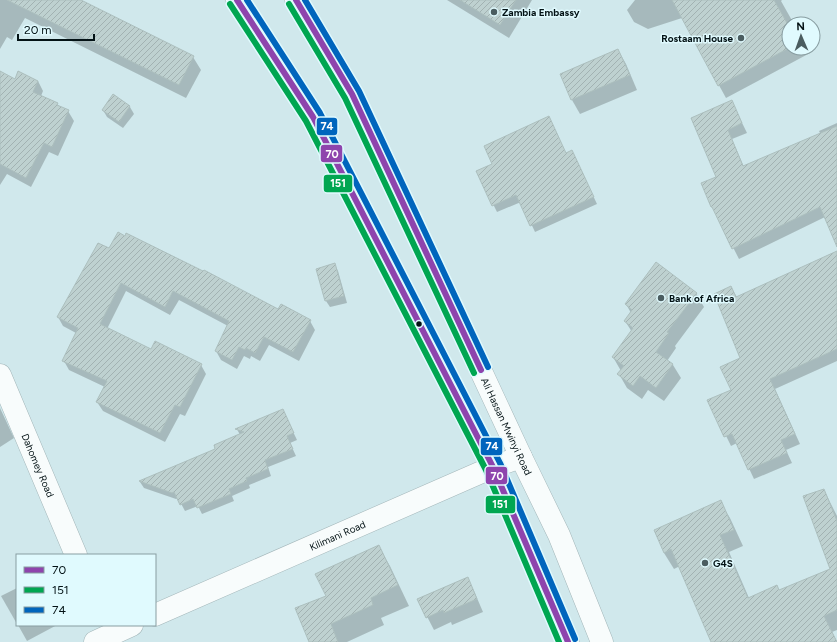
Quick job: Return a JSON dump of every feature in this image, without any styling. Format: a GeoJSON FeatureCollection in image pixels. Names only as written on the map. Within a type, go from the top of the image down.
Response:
{"type":"FeatureCollection","features":[{"type":"Feature","properties":{"kind":"main road"},"geometry":{"type":"LineString","coordinates":[[237,0],[313,117],[493,467],[568,642]]}},
{"type":"Feature","properties":{"kind":"main road","name":"Ali Hassan Mwinyi Road"},"geometry":{"type":"LineString","coordinates":[[296,0],[352,94],[559,534],[602,642]]}},
{"type":"Feature","properties":{"kind":"main road","name":"Dahomey Road"},"geometry":{"type":"LineString","coordinates":[[0,375],[76,554]]}},
{"type":"Feature","properties":{"kind":"main road","name":"Kilimani Road"},"geometry":{"type":"LineString","coordinates":[[156,615],[521,456]]}},
{"type":"Feature","properties":{"kind":"main road"},"geometry":{"type":"LineString","coordinates":[[104,634],[129,626]]}},
{"type":"Feature","properties":{"kind":"building"},"geometry":{"type":"Polygon","coordinates":[[[7,0],[81,0],[194,56],[179,85],[7,0]]]}},
{"type":"Feature","properties":{"kind":"building","name":"Zambia Embassy"},"geometry":{"type":"Polygon","coordinates":[[[460,0],[516,0],[500,25],[460,0]]]}},
{"type":"Feature","properties":{"kind":"building","name":"Rostaam House"},"geometry":{"type":"Polygon","coordinates":[[[672,0],[774,0],[783,16],[781,16],[781,52],[718,86],[672,0]]]}},
{"type":"Feature","properties":{"kind":"building"},"geometry":{"type":"Polygon","coordinates":[[[618,49],[630,75],[571,100],[560,74],[618,49]]]}},
{"type":"Feature","properties":{"kind":"building"},"geometry":{"type":"Polygon","coordinates":[[[0,71],[15,79],[18,71],[38,81],[33,92],[58,103],[57,105],[69,110],[52,147],[44,143],[26,178],[0,164],[0,71]]]}},
{"type":"Feature","properties":{"kind":"building"},"geometry":{"type":"Polygon","coordinates":[[[113,94],[130,106],[119,122],[102,110],[113,94]]]}},
{"type":"Feature","properties":{"kind":"building"},"geometry":{"type":"Polygon","coordinates":[[[732,100],[742,123],[728,130],[743,166],[837,126],[837,247],[820,207],[732,249],[701,183],[716,177],[691,118],[732,100]]]}},
{"type":"Feature","properties":{"kind":"building"},"geometry":{"type":"Polygon","coordinates":[[[549,116],[566,153],[572,150],[594,197],[530,226],[516,195],[492,206],[476,171],[492,164],[484,146],[549,116]]]}},
{"type":"Feature","properties":{"kind":"building"},"geometry":{"type":"Polygon","coordinates":[[[118,232],[125,236],[126,233],[203,271],[204,270],[278,309],[281,304],[311,320],[293,352],[264,337],[255,353],[246,348],[245,350],[239,347],[232,360],[215,351],[229,321],[173,291],[165,307],[121,283],[100,324],[151,349],[155,341],[202,364],[180,407],[175,405],[160,433],[96,402],[107,381],[62,361],[78,328],[57,317],[98,243],[109,248],[118,232]]]}},
{"type":"Feature","properties":{"kind":"building"},"geometry":{"type":"Polygon","coordinates":[[[837,251],[837,349],[770,379],[795,434],[781,440],[787,453],[748,470],[732,434],[724,437],[707,400],[731,390],[720,367],[740,358],[714,294],[731,286],[736,297],[837,251]]]}},
{"type":"Feature","properties":{"kind":"building"},"geometry":{"type":"Polygon","coordinates":[[[656,262],[697,293],[667,332],[669,333],[656,352],[673,364],[656,388],[640,376],[633,386],[617,374],[624,366],[612,357],[633,328],[624,321],[632,310],[625,304],[656,262]]]}},
{"type":"Feature","properties":{"kind":"building"},"geometry":{"type":"Polygon","coordinates":[[[335,263],[344,296],[325,301],[316,269],[335,263]]]}},
{"type":"Feature","properties":{"kind":"building"},"geometry":{"type":"Polygon","coordinates":[[[283,409],[294,433],[287,436],[293,449],[265,460],[268,469],[246,478],[247,481],[229,489],[231,494],[197,508],[193,499],[180,505],[174,492],[172,493],[139,481],[215,449],[214,445],[244,432],[235,429],[283,409]]]}},
{"type":"Feature","properties":{"kind":"building"},"geometry":{"type":"Polygon","coordinates":[[[824,489],[837,521],[837,610],[824,616],[837,642],[711,642],[671,549],[664,553],[654,530],[721,500],[734,530],[720,535],[748,598],[777,585],[779,590],[830,569],[803,496],[824,489]]]}},
{"type":"Feature","properties":{"kind":"building"},"geometry":{"type":"Polygon","coordinates":[[[379,545],[398,585],[371,598],[373,605],[331,624],[338,642],[309,642],[295,608],[326,596],[315,574],[379,545]]]}},
{"type":"Feature","properties":{"kind":"building"},"geometry":{"type":"Polygon","coordinates":[[[468,577],[477,599],[444,613],[443,610],[426,618],[417,599],[468,577]]]}},
{"type":"Feature","properties":{"kind":"transit line","name":"70"},"geometry":{"type":"LineString","coordinates":[[237,0],[313,117],[493,467],[568,642]]}},
{"type":"Feature","properties":{"kind":"transit line","name":"74"},"geometry":{"type":"LineString","coordinates":[[247,0],[320,113],[500,463],[575,639]]}},
{"type":"Feature","properties":{"kind":"transit line","name":"70"},"geometry":{"type":"LineString","coordinates":[[296,0],[352,94],[481,370]]}},
{"type":"Feature","properties":{"kind":"transit line","name":"74"},"geometry":{"type":"LineString","coordinates":[[305,0],[359,91],[488,367]]}},
{"type":"Feature","properties":{"kind":"transit line","name":"151"},"geometry":{"type":"LineString","coordinates":[[230,4],[306,121],[486,470],[559,642]]}},
{"type":"Feature","properties":{"kind":"transit line","name":"151"},"geometry":{"type":"LineString","coordinates":[[289,4],[345,98],[474,373]]}},
{"type":"Feature","properties":{"kind":"place","name":"Zambia Embassy"},"geometry":{"type":"Point","coordinates":[494,12]}},
{"type":"Feature","properties":{"kind":"place","name":"Rostaam House"},"geometry":{"type":"Point","coordinates":[741,38]}},
{"type":"Feature","properties":{"kind":"place","name":"Bank of Africa"},"geometry":{"type":"Point","coordinates":[661,298]}},
{"type":"Feature","properties":{"kind":"place","name":"G4S"},"geometry":{"type":"Point","coordinates":[705,563]}}]}
